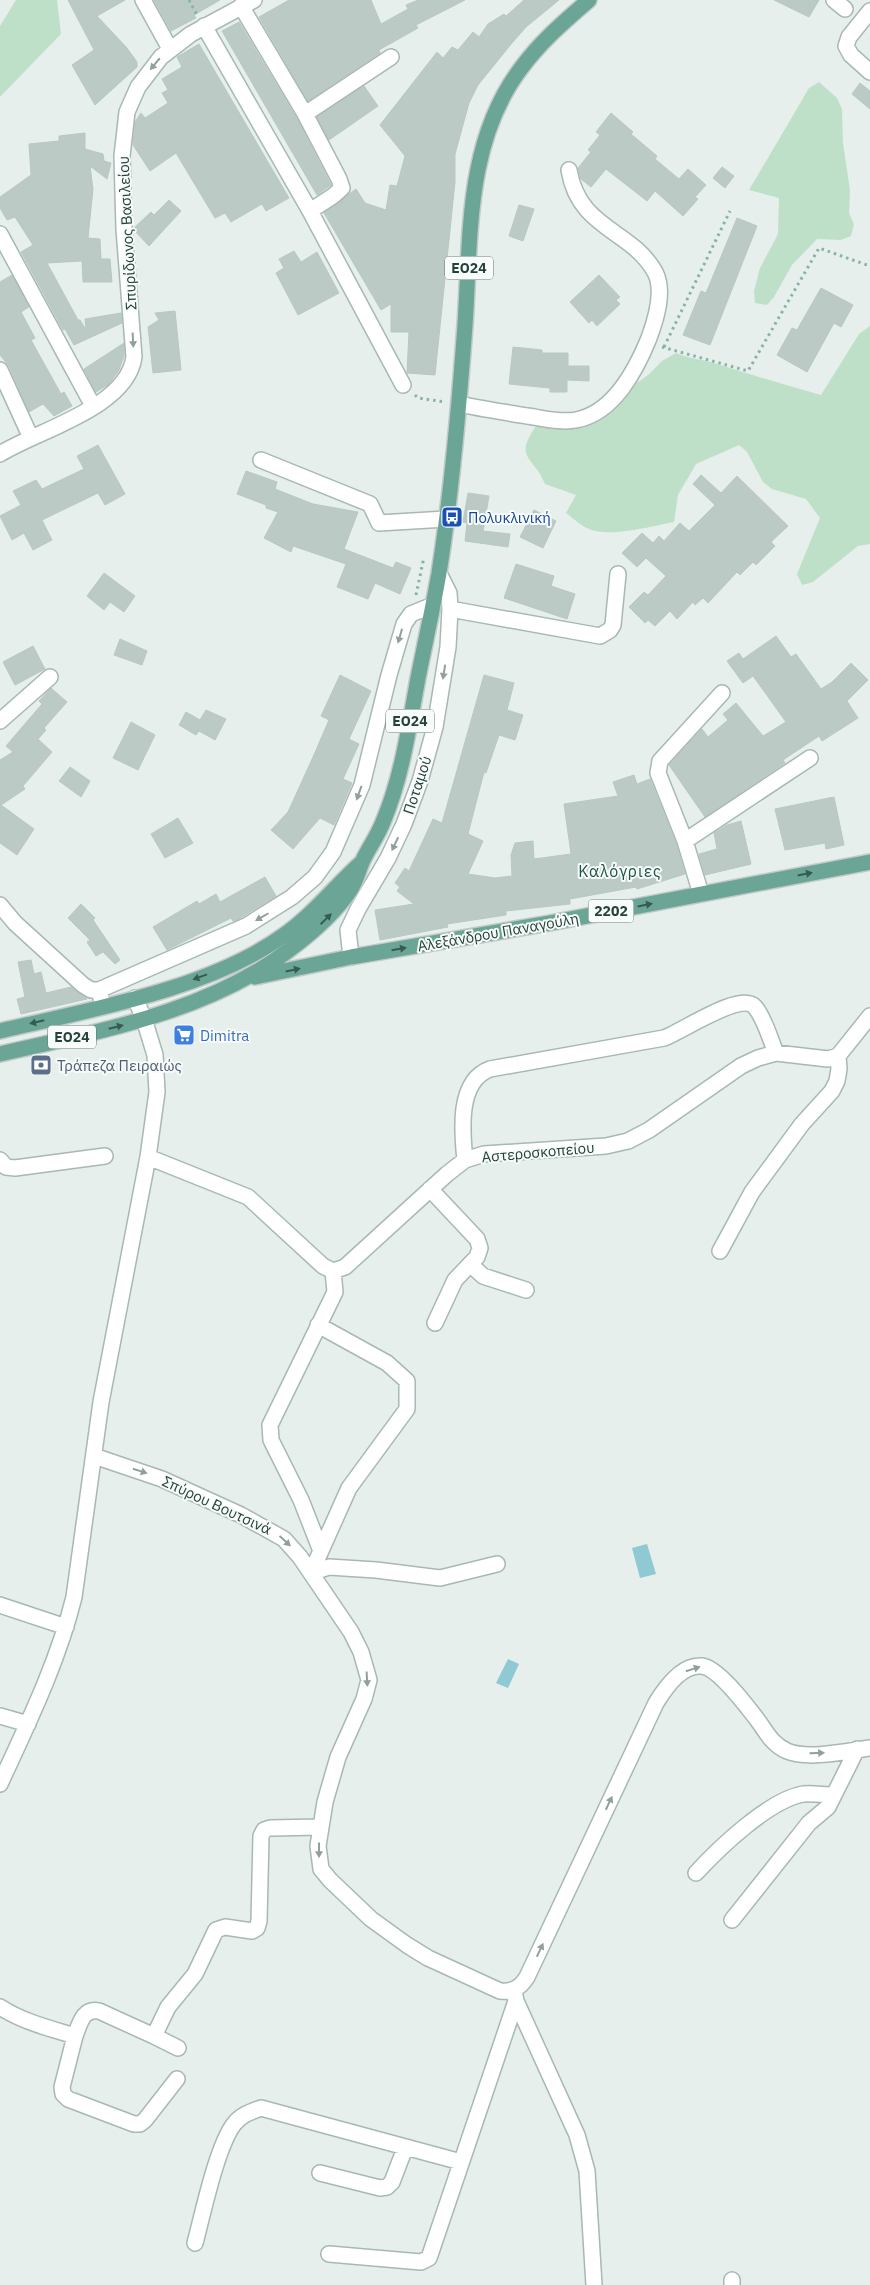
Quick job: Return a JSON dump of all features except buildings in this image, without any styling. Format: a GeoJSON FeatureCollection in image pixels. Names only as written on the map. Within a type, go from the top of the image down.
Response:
{"type":"FeatureCollection","features":[{"type":"Feature","properties":{"kind":"main road","name":"ΕΟ24"},"geometry":{"type":"LineString","coordinates":[[0,1054],[144,1020],[204,998],[245,979],[288,952],[334,911],[356,880],[362,862],[383,822],[400,772],[439,574],[460,404],[474,190],[487,130],[498,105],[520,69],[544,41],[589,0]]}},
{"type":"Feature","properties":{"kind":"main road","name":"ΕΟ24"},"geometry":{"type":"LineString","coordinates":[[0,1031],[135,998],[222,969],[270,944],[317,908],[341,880],[362,862]]}},
{"type":"Feature","properties":{"kind":"main road","name":"Αλεξάνδρου Παναγούλη"},"geometry":{"type":"LineString","coordinates":[[245,979],[351,957],[550,923],[870,862]]}},
{"type":"Feature","properties":{"kind":"street"},"geometry":{"type":"LineString","coordinates":[[143,0],[170,49]]}},
{"type":"Feature","properties":{"kind":"street"},"geometry":{"type":"LineString","coordinates":[[248,3],[342,188],[310,211]]}},
{"type":"Feature","properties":{"kind":"street","name":"Σπυρίδωνος Βασιλείου"},"geometry":{"type":"LineString","coordinates":[[0,454],[93,406],[117,389],[128,376],[133,365],[134,344],[124,229],[123,133],[127,112],[138,87],[154,64],[170,49],[204,26],[248,3]]}},
{"type":"Feature","properties":{"kind":"street"},"geometry":{"type":"LineString","coordinates":[[870,11],[849,37],[846,46],[850,55],[870,72]]}},
{"type":"Feature","properties":{"kind":"street"},"geometry":{"type":"LineString","coordinates":[[204,26],[310,211],[403,385]]}},
{"type":"Feature","properties":{"kind":"street"},"geometry":{"type":"LineString","coordinates":[[305,114],[391,57]]}},
{"type":"Feature","properties":{"kind":"street"},"geometry":{"type":"LineString","coordinates":[[460,404],[560,421],[577,420],[592,414],[614,398],[627,383],[647,343],[658,303],[659,287],[655,272],[640,254],[584,208],[571,186],[569,170]]}},
{"type":"Feature","properties":{"kind":"street"},"geometry":{"type":"LineString","coordinates":[[0,234],[93,406]]}},
{"type":"Feature","properties":{"kind":"street"},"geometry":{"type":"LineString","coordinates":[[0,370],[31,438]]}},
{"type":"Feature","properties":{"kind":"street"},"geometry":{"type":"LineString","coordinates":[[261,460],[370,504],[379,522],[446,519]]}},
{"type":"Feature","properties":{"kind":"street","name":"Ποταμού"},"geometry":{"type":"LineString","coordinates":[[351,957],[348,930],[388,858],[404,824],[420,781],[435,727],[448,647],[450,609],[449,593],[439,574]]}},
{"type":"Feature","properties":{"kind":"street"},"geometry":{"type":"LineString","coordinates":[[450,609],[600,636],[614,625],[618,574]]}},
{"type":"Feature","properties":{"kind":"street"},"geometry":{"type":"LineString","coordinates":[[0,905],[15,923],[83,985],[91,990],[100,990],[228,935],[262,917],[292,897],[325,864],[343,833],[362,785],[401,632],[408,617],[414,612],[433,604]]}},
{"type":"Feature","properties":{"kind":"street"},"geometry":{"type":"LineString","coordinates":[[0,720],[50,678]]}},
{"type":"Feature","properties":{"kind":"street"},"geometry":{"type":"LineString","coordinates":[[701,894],[685,841],[658,773],[660,761],[722,693]]}},
{"type":"Feature","properties":{"kind":"street"},"geometry":{"type":"LineString","coordinates":[[685,841],[810,758]]}},
{"type":"Feature","properties":{"kind":"street"},"geometry":{"type":"LineString","coordinates":[[100,990],[103,1006]]}},
{"type":"Feature","properties":{"kind":"street"},"geometry":{"type":"LineString","coordinates":[[0,1784],[28,1724],[66,1627],[74,1597],[101,1402],[148,1157],[155,1107],[157,1079],[155,1055],[135,998]]}},
{"type":"Feature","properties":{"kind":"street"},"geometry":{"type":"LineString","coordinates":[[465,1160],[464,1129],[469,1091],[479,1075],[490,1069],[664,1038],[723,1008],[744,1002],[750,1003],[759,1012],[776,1053]]}},
{"type":"Feature","properties":{"kind":"street"},"geometry":{"type":"LineString","coordinates":[[720,1251],[752,1192],[802,1124],[832,1091],[837,1081],[839,1069],[838,1056],[870,1016]]}},
{"type":"Feature","properties":{"kind":"street","name":"Αστεροσκοπείου"},"geometry":{"type":"LineString","coordinates":[[333,1271],[339,1270],[353,1260],[430,1189],[465,1160],[484,1154],[606,1146],[628,1141],[649,1130],[741,1066],[758,1058],[776,1053],[828,1059],[838,1056]]}},
{"type":"Feature","properties":{"kind":"street"},"geometry":{"type":"LineString","coordinates":[[0,1160],[6,1167],[15,1168],[104,1156]]}},
{"type":"Feature","properties":{"kind":"street"},"geometry":{"type":"LineString","coordinates":[[148,1157],[248,1197],[310,1256],[322,1266],[333,1271],[335,1292],[270,1424],[270,1440],[301,1500],[321,1551]]}},
{"type":"Feature","properties":{"kind":"street"},"geometry":{"type":"LineString","coordinates":[[430,1189],[479,1243],[479,1253],[455,1280],[435,1323]]}},
{"type":"Feature","properties":{"kind":"street"},"geometry":{"type":"LineString","coordinates":[[470,1264],[483,1276],[526,1290]]}},
{"type":"Feature","properties":{"kind":"street"},"geometry":{"type":"LineString","coordinates":[[312,1573],[349,1488],[407,1409],[407,1381],[387,1363],[318,1325]]}},
{"type":"Feature","properties":{"kind":"street","name":"Σπύρου Βουτσινά"},"geometry":{"type":"LineString","coordinates":[[94,1456],[162,1479],[263,1526],[284,1539],[312,1573],[351,1632],[361,1652],[369,1680],[364,1699],[332,1774],[320,1827],[318,1853],[323,1872],[371,1919],[428,1958],[500,1991],[515,1995]]}},
{"type":"Feature","properties":{"kind":"street"},"geometry":{"type":"LineString","coordinates":[[312,1573],[329,1567],[376,1570],[440,1578],[497,1564]]}},
{"type":"Feature","properties":{"kind":"street"},"geometry":{"type":"LineString","coordinates":[[0,1605],[66,1627]]}},
{"type":"Feature","properties":{"kind":"street"},"geometry":{"type":"LineString","coordinates":[[329,2254],[421,2262],[427,2260],[431,2255],[515,1995],[528,1977],[656,1703],[665,1688],[688,1669],[702,1666],[713,1671],[752,1714],[769,1738],[789,1752],[831,1753],[864,1749]]}},
{"type":"Feature","properties":{"kind":"street"},"geometry":{"type":"LineString","coordinates":[[0,1716],[28,1724]]}},
{"type":"Feature","properties":{"kind":"street"},"geometry":{"type":"LineString","coordinates":[[732,1920],[809,1822],[828,1807],[864,1749]]}},
{"type":"Feature","properties":{"kind":"street"},"geometry":{"type":"LineString","coordinates":[[696,1873],[722,1845],[780,1802],[804,1794],[834,1795]]}},
{"type":"Feature","properties":{"kind":"street"},"geometry":{"type":"LineString","coordinates":[[154,2036],[168,2007],[195,1974],[216,1930],[222,1927],[252,1930],[256,1928],[258,1921],[261,1836],[264,1830],[270,1828],[320,1827]]}},
{"type":"Feature","properties":{"kind":"street"},"geometry":{"type":"LineString","coordinates":[[515,1995],[577,2135],[584,2156],[594,2285]]}},
{"type":"Feature","properties":{"kind":"street"},"geometry":{"type":"LineString","coordinates":[[0,2007],[13,2015],[37,2025],[75,2036]]}},
{"type":"Feature","properties":{"kind":"street"},"geometry":{"type":"LineString","coordinates":[[177,2079],[140,2124],[134,2124],[68,2099],[63,2094],[62,2087],[75,2036],[84,2016],[93,2010],[178,2048]]}},
{"type":"Feature","properties":{"kind":"street"},"geometry":{"type":"LineString","coordinates":[[195,2243],[225,2139],[235,2123],[248,2112],[260,2108],[461,2162]]}},
{"type":"Feature","properties":{"kind":"street"},"geometry":{"type":"LineString","coordinates":[[320,2173],[380,2188],[387,2187],[392,2182],[405,2148]]}},
{"type":"Feature","properties":{"kind":"path"},"geometry":{"type":"LineString","coordinates":[[664,348],[730,211]]}},
{"type":"Feature","properties":{"kind":"path"},"geometry":{"type":"LineString","coordinates":[[647,343],[748,371],[819,248],[870,266]]}},
{"type":"Feature","properties":{"kind":"path"},"geometry":{"type":"LineString","coordinates":[[403,385],[418,398],[460,404]]}},
{"type":"Feature","properties":{"kind":"path"},"geometry":{"type":"LineString","coordinates":[[414,612],[417,582],[424,555]]}},
{"type":"Feature","properties":{"kind":"green space"},"geometry":{"type":"Polygon","coordinates":[[[16,0],[57,0],[61,34],[0,97],[0,26],[16,0]]]}},
{"type":"Feature","properties":{"kind":"green space"},"geometry":{"type":"Polygon","coordinates":[[[819,82],[837,98],[842,109],[843,143],[850,190],[849,213],[854,224],[851,236],[841,240],[817,239],[792,265],[774,297],[767,305],[755,303],[754,291],[760,268],[778,234],[779,198],[749,190],[809,88],[819,82]]]}},
{"type":"Feature","properties":{"kind":"green space"},"geometry":{"type":"Polygon","coordinates":[[[870,326],[870,544],[858,546],[813,582],[802,585],[797,574],[820,518],[806,499],[772,489],[763,482],[747,452],[739,445],[696,464],[678,495],[674,522],[619,532],[589,529],[566,513],[576,495],[545,484],[528,457],[526,445],[536,426],[551,424],[566,428],[597,420],[612,401],[648,375],[662,361],[676,353],[821,395],[859,334],[870,326]]]}},
{"type":"Feature","properties":{"kind":"water"},"geometry":{"type":"Polygon","coordinates":[[[647,1544],[656,1574],[640,1578],[632,1548],[647,1544]]]}},
{"type":"Feature","properties":{"kind":"water"},"geometry":{"type":"Polygon","coordinates":[[[508,1659],[519,1664],[508,1688],[496,1683],[508,1659]]]}},
{"type":"Feature","properties":{"kind":"place","name":"Πολυκλινική"},"geometry":{"type":"Point","coordinates":[452,517]}},
{"type":"Feature","properties":{"kind":"place","name":"Dimitra"},"geometry":{"type":"Point","coordinates":[184,1035]}},
{"type":"Feature","properties":{"kind":"place","name":"Τράπεζα Πειραιώς"},"geometry":{"type":"Point","coordinates":[41,1065]}},
{"type":"Feature","properties":{"kind":"district","name":"Καλόγριες"},"geometry":{"type":"Point","coordinates":[620,871]}}]}
